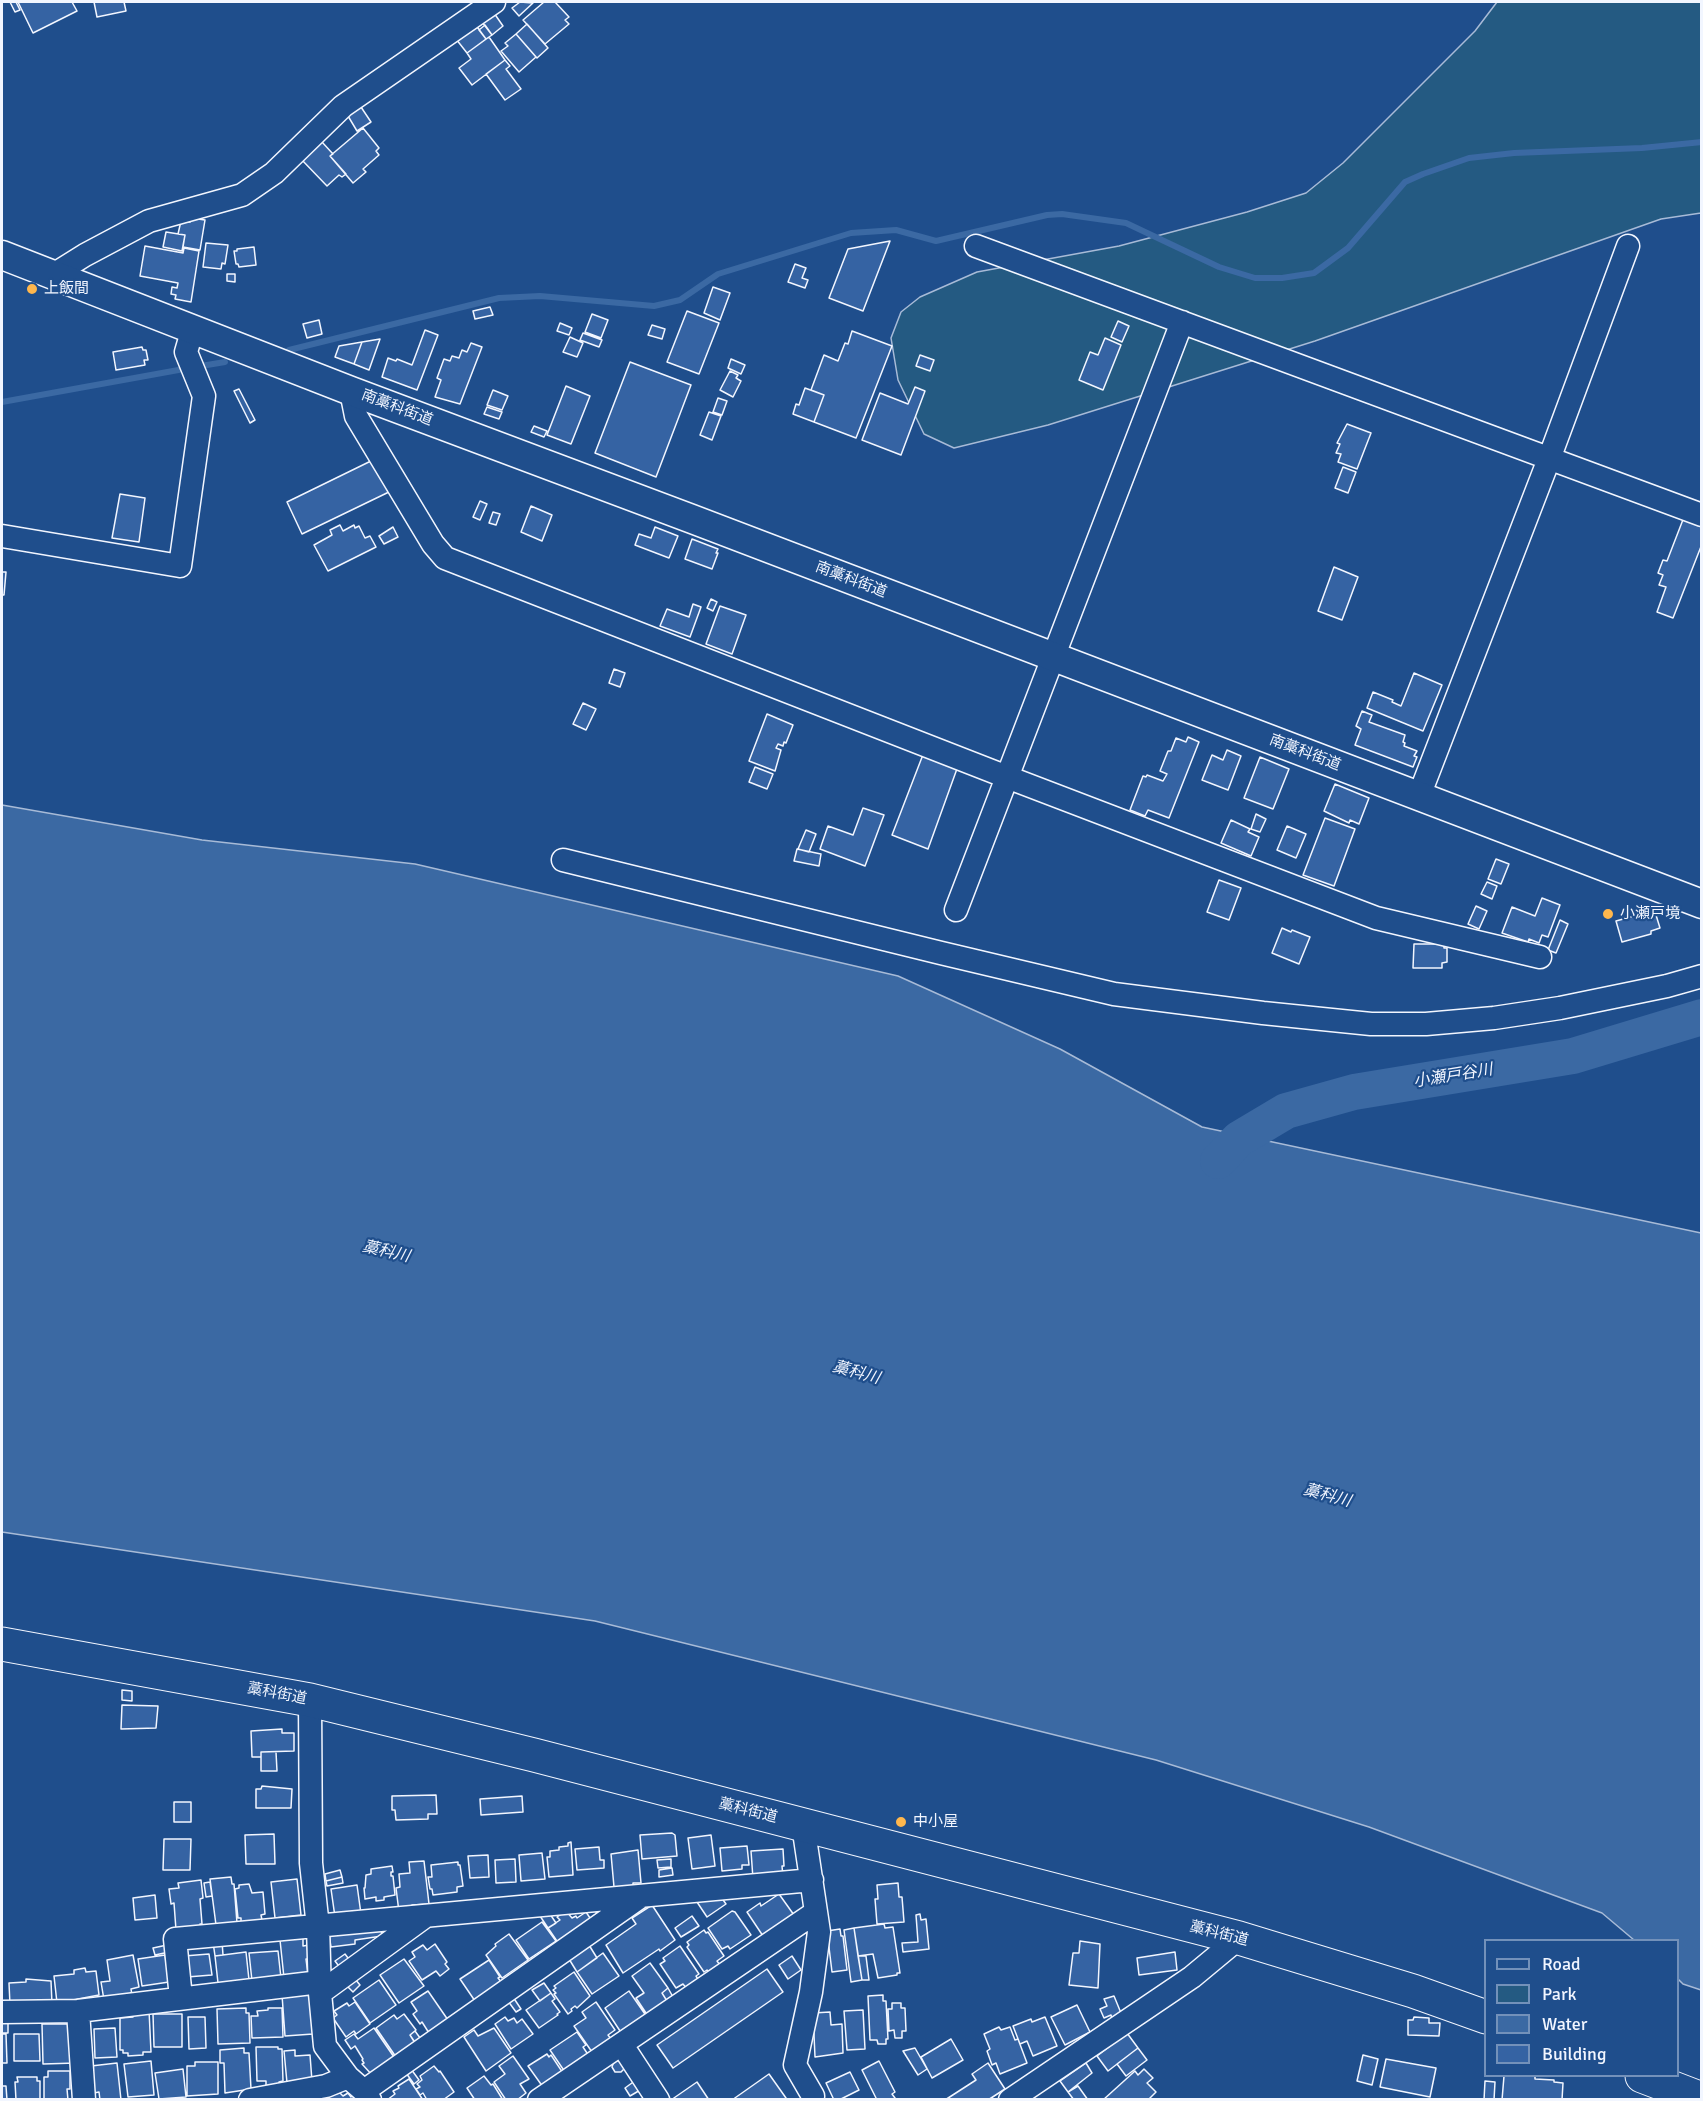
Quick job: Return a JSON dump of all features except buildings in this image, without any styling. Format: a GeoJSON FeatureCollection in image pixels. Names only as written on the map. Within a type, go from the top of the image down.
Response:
{"type":"FeatureCollection","features":[{"type":"Feature","properties":{"kind":"highway","name":"藁科街道"},"geometry":{"type":"LineString","coordinates":[[2,1644],[310,1700],[1239,1938],[1413,1991],[1484,2017]]}},
{"type":"Feature","properties":{"kind":"highway"},"geometry":{"type":"LineString","coordinates":[[1645,2077],[1701,2099]]}},
{"type":"Feature","properties":{"kind":"main road","name":"南藁科街道"},"geometry":{"type":"LineString","coordinates":[[2,255],[351,391],[1701,904]]}},
{"type":"Feature","properties":{"kind":"street"},"geometry":{"type":"LineString","coordinates":[[53,275],[149,221],[242,195],[274,172],[343,106],[494,2]]}},
{"type":"Feature","properties":{"kind":"street"},"geometry":{"type":"LineString","coordinates":[[976,246],[1701,515]]}},
{"type":"Feature","properties":{"kind":"street"},"geometry":{"type":"LineString","coordinates":[[1419,796],[1549,459],[1628,246]]}},
{"type":"Feature","properties":{"kind":"street"},"geometry":{"type":"LineString","coordinates":[[956,910],[1182,321]]}},
{"type":"Feature","properties":{"kind":"street"},"geometry":{"type":"LineString","coordinates":[[2,536],[180,566],[204,396],[186,352],[193,328]]}},
{"type":"Feature","properties":{"kind":"street"},"geometry":{"type":"LineString","coordinates":[[351,391],[356,416],[433,544],[445,558],[1376,918],[1540,957]]}},
{"type":"Feature","properties":{"kind":"street"},"geometry":{"type":"LineString","coordinates":[[563,860],[941,954],[1114,994],[1263,1014],[1371,1024],[1426,1024],[1494,1018],[1560,1008],[1667,986],[1701,976]]}},
{"type":"Feature","properties":{"kind":"street"},"geometry":{"type":"LineString","coordinates":[[310,1700],[311,1863],[318,1927],[325,2046],[361,2089]]}},
{"type":"Feature","properties":{"kind":"street"},"geometry":{"type":"LineString","coordinates":[[803,1825],[819,1932],[811,1992],[795,2065],[816,2098]]}},
{"type":"Feature","properties":{"kind":"street"},"geometry":{"type":"LineString","coordinates":[[181,1998],[175,1939],[812,1880]]}},
{"type":"Feature","properties":{"kind":"street"},"geometry":{"type":"LineString","coordinates":[[250,2100],[326,2086],[361,2089],[641,1897]]}},
{"type":"Feature","properties":{"kind":"street"},"geometry":{"type":"LineString","coordinates":[[539,2100],[816,1911]]}},
{"type":"Feature","properties":{"kind":"street"},"geometry":{"type":"LineString","coordinates":[[2,2012],[78,2011],[181,1998],[320,1987],[425,1917]]}},
{"type":"Feature","properties":{"kind":"street"},"geometry":{"type":"LineString","coordinates":[[1010,2100],[1192,1977],[1239,1938]]}},
{"type":"Feature","properties":{"kind":"street"},"geometry":{"type":"LineString","coordinates":[[78,2011],[84,2100]]}},
{"type":"Feature","properties":{"kind":"street"},"geometry":{"type":"LineString","coordinates":[[622,2045],[658,2100]]}},
{"type":"Feature","properties":{"kind":"green space"},"geometry":{"type":"Polygon","coordinates":[[[1497,2],[1701,2],[1701,213],[1661,219],[1315,341],[1048,425],[954,448],[924,434],[898,380],[891,338],[901,312],[920,297],[977,272],[1119,246],[1247,212],[1306,193],[1343,163],[1475,31],[1497,2]]]}},
{"type":"Feature","properties":{"kind":"water","name":"藁科川"},"geometry":{"type":"Polygon","coordinates":[[[2,805],[202,840],[415,864],[898,976],[1060,1049],[1202,1127],[1701,1233],[1701,1990],[1683,1984],[1679,1980],[1679,1939],[1633,1939],[1602,1913],[1369,1827],[1156,1760],[595,1621],[2,1532],[2,805]]]}},
{"type":"Feature","properties":{"kind":"waterway"},"geometry":{"type":"LineString","coordinates":[[289,350],[499,298],[540,296],[654,306],[680,300],[718,274],[851,233],[896,230],[936,241],[1047,215],[1062,214],[1126,223],[1219,267],[1255,278],[1282,278],[1314,273],[1348,248],[1405,182],[1469,158],[1514,153],[1642,148],[1702,142]]}},
{"type":"Feature","properties":{"kind":"waterway"},"geometry":{"type":"LineString","coordinates":[[201,366],[225,362]]}},
{"type":"Feature","properties":{"kind":"waterway"},"geometry":{"type":"LineString","coordinates":[[2,402],[184,369]]}},
{"type":"Feature","properties":{"kind":"waterway","name":"小瀬戸谷川"},"geometry":{"type":"LineString","coordinates":[[1218,1161],[1239,1139],[1286,1111],[1354,1092],[1573,1056],[1702,1017]]}},
{"type":"Feature","properties":{"kind":"place","name":"上飯間"},"geometry":{"type":"Point","coordinates":[32,289]}},
{"type":"Feature","properties":{"kind":"place","name":"小瀬戸境"},"geometry":{"type":"Point","coordinates":[1608,914]}},
{"type":"Feature","properties":{"kind":"place","name":"中小屋"},"geometry":{"type":"Point","coordinates":[901,1822]}}]}
